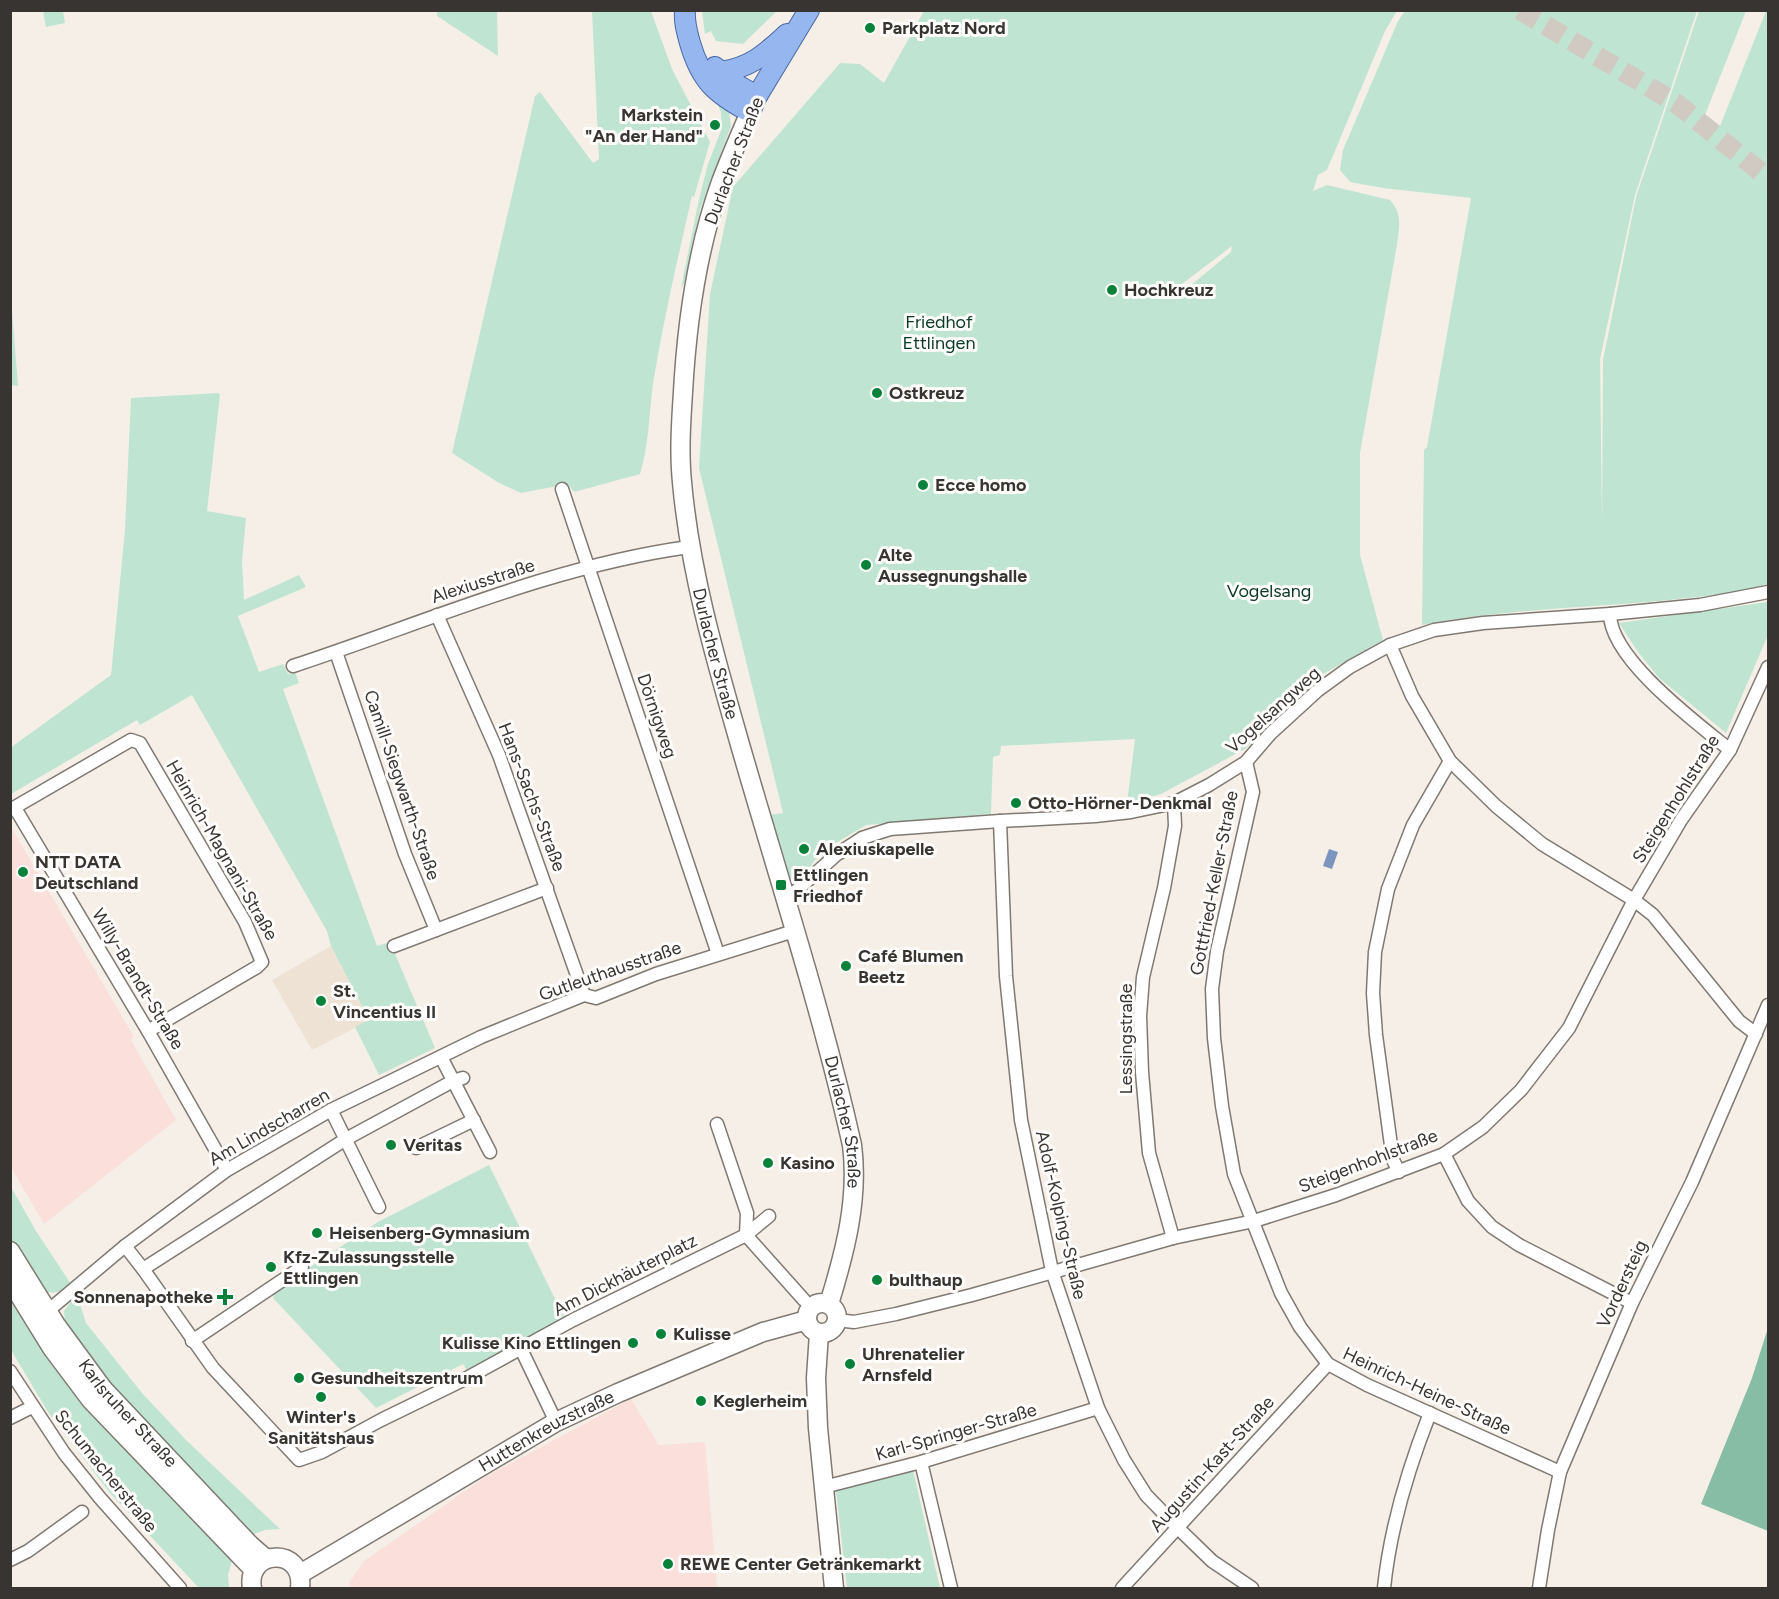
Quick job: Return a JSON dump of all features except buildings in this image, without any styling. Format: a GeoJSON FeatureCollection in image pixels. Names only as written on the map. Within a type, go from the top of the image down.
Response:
{"type":"FeatureCollection","features":[{"type":"Feature","properties":{"kind":"main road"},"geometry":{"type":"LineString","coordinates":[[685,10],[684,24],[695,62],[714,89],[726,100],[754,104]]}},
{"type":"Feature","properties":{"kind":"main road"},"geometry":{"type":"LineString","coordinates":[[721,72],[751,64],[765,54],[806,14]]}},
{"type":"Feature","properties":{"kind":"main road","name":"Durlacher Straße"},"geometry":{"type":"LineString","coordinates":[[806,14],[754,104],[721,183],[705,237],[689,318],[681,420],[682,480],[689,547],[704,612],[846,1118],[855,1166],[854,1204],[833,1312]]}},
{"type":"Feature","properties":{"kind":"main road"},"geometry":{"type":"LineString","coordinates":[[690,43],[739,86],[754,104]]}},
{"type":"Feature","properties":{"kind":"main road","name":"Karlsruher Straße"},"geometry":{"type":"LineString","coordinates":[[10,1251],[41,1316]]}},
{"type":"Feature","properties":{"kind":"main road","name":"Karlsruher Straße"},"geometry":{"type":"LineString","coordinates":[[10,1280],[103,1389],[242,1536],[260,1564]]}},
{"type":"Feature","properties":{"kind":"main road"},"geometry":{"type":"LineString","coordinates":[[813,1326],[824,1333],[833,1329],[833,1312],[815,1304],[808,1311],[813,1326],[818,1428],[834,1588]]}},
{"type":"Feature","properties":{"kind":"main road","name":"Huttenkreuzstraße"},"geometry":{"type":"LineString","coordinates":[[300,1581],[556,1422],[618,1392],[763,1332],[813,1326]]}},
{"type":"Feature","properties":{"kind":"main road"},"geometry":{"type":"LineString","coordinates":[[252,1588],[252,1576],[260,1564],[277,1557],[294,1564],[300,1581]]}},
{"type":"Feature","properties":{"kind":"street","name":"Dörnigweg"},"geometry":{"type":"LineString","coordinates":[[562,489],[718,954]]}},
{"type":"Feature","properties":{"kind":"street","name":"Alexiusstraße"},"geometry":{"type":"LineString","coordinates":[[293,666],[525,585],[587,567],[659,551],[689,547]]}},
{"type":"Feature","properties":{"kind":"street","name":"Vogelsangweg"},"geometry":{"type":"LineString","coordinates":[[785,897],[796,891],[836,855],[862,838],[890,830],[1095,816],[1131,812],[1174,802],[1209,785],[1246,762],[1270,734],[1317,691],[1350,667],[1390,645],[1434,630],[1483,623],[1700,605],[1768,592]]}},
{"type":"Feature","properties":{"kind":"street"},"geometry":{"type":"LineString","coordinates":[[1610,614],[1610,624],[1621,644],[1653,686],[1730,750]]}},
{"type":"Feature","properties":{"kind":"street","name":"Hans-Sachs-Straße"},"geometry":{"type":"LineString","coordinates":[[437,615],[499,755],[584,995]]}},
{"type":"Feature","properties":{"kind":"street"},"geometry":{"type":"LineString","coordinates":[[1390,645],[1412,696],[1450,761],[1496,806],[1542,844],[1634,900],[1653,915],[1739,1021],[1756,1034]]}},
{"type":"Feature","properties":{"kind":"street","name":"Camill-Siegwarth-Straße"},"geometry":{"type":"LineString","coordinates":[[336,652],[405,854],[436,930]]}},
{"type":"Feature","properties":{"kind":"street","name":"Steigenhohlstraße"},"geometry":{"type":"LineString","coordinates":[[833,1312],[854,1322],[972,1295],[1173,1238],[1254,1221],[1336,1195],[1444,1154],[1483,1127],[1521,1090],[1569,1028],[1634,900],[1681,820],[1730,750],[1768,667]]}},
{"type":"Feature","properties":{"kind":"street","name":"Heinrich-Magnani-Straße"},"geometry":{"type":"LineString","coordinates":[[13,809],[131,740],[140,742],[245,922],[262,962],[257,968],[148,1031]]}},
{"type":"Feature","properties":{"kind":"street"},"geometry":{"type":"LineString","coordinates":[[1399,1172],[1393,1160],[1376,1035],[1373,993],[1375,951],[1388,889],[1413,825],[1450,761]]}},
{"type":"Feature","properties":{"kind":"street","name":"Gottfried-Keller-Straße"},"geometry":{"type":"LineString","coordinates":[[1246,762],[1253,792],[1217,951],[1212,989],[1214,1038],[1232,1163],[1234,1174],[1254,1221]]}},
{"type":"Feature","properties":{"kind":"street","name":"Lessingstraße"},"geometry":{"type":"LineString","coordinates":[[1173,1238],[1149,1153],[1140,1016],[1143,977],[1164,888],[1175,826],[1174,802]]}},
{"type":"Feature","properties":{"kind":"street","name":"Willy-Brandt-Straße"},"geometry":{"type":"LineString","coordinates":[[13,809],[148,1031],[227,1170]]}},
{"type":"Feature","properties":{"kind":"street","name":"Adolf-Kolping-Straße"},"geometry":{"type":"LineString","coordinates":[[1000,821],[1006,976],[1021,1120],[1052,1271],[1098,1408],[1124,1460],[1146,1495],[1212,1561],[1252,1588]]}},
{"type":"Feature","properties":{"kind":"street"},"geometry":{"type":"LineString","coordinates":[[394,946],[547,888]]}},
{"type":"Feature","properties":{"kind":"street","name":"Gutleuthausstraße"},"geometry":{"type":"LineString","coordinates":[[441,1057],[481,1037],[584,995],[596,998],[656,974],[794,932]]}},
{"type":"Feature","properties":{"kind":"street","name":"Vordersteig"},"geometry":{"type":"LineString","coordinates":[[1539,1588],[1560,1472],[1632,1303],[1692,1182],[1768,1005]]}},
{"type":"Feature","properties":{"kind":"street"},"geometry":{"type":"LineString","coordinates":[[441,1057],[458,1080],[490,1152]]}},
{"type":"Feature","properties":{"kind":"street","name":"Am Lindscharren"},"geometry":{"type":"LineString","coordinates":[[41,1316],[125,1246],[227,1170],[331,1110],[441,1057]]}},
{"type":"Feature","properties":{"kind":"street"},"geometry":{"type":"LineString","coordinates":[[144,1269],[346,1139],[458,1080]]}},
{"type":"Feature","properties":{"kind":"street"},"geometry":{"type":"LineString","coordinates":[[331,1110],[357,1166],[380,1207]]}},
{"type":"Feature","properties":{"kind":"street"},"geometry":{"type":"LineString","coordinates":[[416,1148],[474,1120]]}},
{"type":"Feature","properties":{"kind":"street"},"geometry":{"type":"LineString","coordinates":[[717,1124],[747,1213],[746,1234],[804,1300]]}},
{"type":"Feature","properties":{"kind":"street"},"geometry":{"type":"LineString","coordinates":[[1444,1154],[1468,1201],[1492,1227],[1519,1245],[1632,1303]]}},
{"type":"Feature","properties":{"kind":"street","name":"Am Dickhäuterplatz"},"geometry":{"type":"LineString","coordinates":[[192,1341],[213,1368],[299,1460],[322,1452],[573,1320],[746,1234],[769,1216]]}},
{"type":"Feature","properties":{"kind":"street","name":"Heinrich-Heine-Straße"},"geometry":{"type":"LineString","coordinates":[[1254,1221],[1281,1293],[1300,1327],[1328,1364],[1367,1385],[1560,1472]]}},
{"type":"Feature","properties":{"kind":"street"},"geometry":{"type":"LineString","coordinates":[[125,1246],[144,1269],[192,1341],[302,1267]]}},
{"type":"Feature","properties":{"kind":"street"},"geometry":{"type":"LineString","coordinates":[[521,1349],[556,1422]]}},
{"type":"Feature","properties":{"kind":"street","name":"Augustin-Kast-Straße"},"geometry":{"type":"LineString","coordinates":[[1122,1588],[1328,1364]]}},
{"type":"Feature","properties":{"kind":"street","name":"Schumacherstraße"},"geometry":{"type":"LineString","coordinates":[[10,1371],[64,1453],[100,1498],[180,1588]]}},
{"type":"Feature","properties":{"kind":"street"},"geometry":{"type":"LineString","coordinates":[[10,1418],[32,1407]]}},
{"type":"Feature","properties":{"kind":"street","name":"Karl-Springer-Straße"},"geometry":{"type":"LineString","coordinates":[[824,1487],[921,1462],[1098,1408]]}},
{"type":"Feature","properties":{"kind":"street"},"geometry":{"type":"LineString","coordinates":[[1384,1588],[1395,1526],[1415,1453],[1430,1413]]}},
{"type":"Feature","properties":{"kind":"street"},"geometry":{"type":"LineString","coordinates":[[921,1462],[951,1588]]}},
{"type":"Feature","properties":{"kind":"street"},"geometry":{"type":"LineString","coordinates":[[10,1560],[28,1551],[82,1512]]}},
{"type":"Feature","properties":{"kind":"shaded area"},"geometry":{"type":"Polygon","coordinates":[[[11,827],[134,1037],[131,1040],[176,1120],[44,1224],[11,1167],[11,827]]]}},
{"type":"Feature","properties":{"kind":"shaded area","name":"St. Vincentius II"},"geometry":{"type":"Polygon","coordinates":[[[331,946],[369,1021],[312,1050],[272,980],[331,946]]]}},
{"type":"Feature","properties":{"kind":"shaded area"},"geometry":{"type":"Polygon","coordinates":[[[631,1399],[659,1445],[705,1442],[717,1588],[351,1588],[349,1583],[364,1561],[487,1476],[631,1399]]]}},
{"type":"Feature","properties":{"kind":"green space"},"geometry":{"type":"Polygon","coordinates":[[[702,10],[777,11],[743,44],[716,41],[711,31],[705,34],[702,10]]]}},
{"type":"Feature","properties":{"kind":"green space"},"geometry":{"type":"Polygon","coordinates":[[[43,11],[63,11],[65,23],[46,27],[43,11]]]}},
{"type":"Feature","properties":{"kind":"green space"},"geometry":{"type":"Polygon","coordinates":[[[437,11],[497,11],[498,56],[437,16],[437,11]]]}},
{"type":"Feature","properties":{"kind":"green space"},"geometry":{"type":"Polygon","coordinates":[[[592,11],[651,11],[672,69],[710,142],[694,197],[692,196],[661,337],[647,441],[640,474],[574,492],[568,484],[521,493],[499,483],[452,453],[535,96],[540,92],[593,163],[599,159],[592,11]]]}},
{"type":"Feature","properties":{"kind":"green space","name":"Friedhof Ettlingen"},"geometry":{"type":"Polygon","coordinates":[[[924,11],[1397,11],[1385,31],[1327,170],[1318,175],[1313,191],[1327,185],[1390,200],[1398,216],[1397,245],[1360,453],[1360,555],[1383,640],[1325,673],[1245,749],[1161,794],[1127,803],[1135,739],[1001,746],[1000,755],[993,757],[991,814],[866,825],[829,847],[814,861],[809,870],[794,881],[786,875],[769,815],[783,813],[699,468],[710,294],[733,187],[840,63],[860,64],[884,83],[924,11]],[[1232,246],[1174,290],[1175,292],[1184,294],[1184,291],[1231,252],[1232,246]]]}},
{"type":"Feature","properties":{"kind":"green space"},"geometry":{"type":"Polygon","coordinates":[[[1405,11],[1697,11],[1635,195],[1600,359],[1602,522],[1603,360],[1636,197],[1699,11],[1746,11],[1703,120],[1720,126],[1766,11],[1768,11],[1768,584],[1719,595],[1515,612],[1422,625],[1424,450],[1427,447],[1471,198],[1350,182],[1340,170],[1343,150],[1398,21],[1405,11]]]}},
{"type":"Feature","properties":{"kind":"green space"},"geometry":{"type":"Polygon","coordinates":[[[715,99],[729,111],[731,126],[700,210],[686,280],[681,288],[699,199],[708,164],[722,128],[721,112],[715,99]]]}},
{"type":"Feature","properties":{"kind":"green space"},"geometry":{"type":"Polygon","coordinates":[[[11,298],[18,386],[11,385],[11,298]]]}},
{"type":"Feature","properties":{"kind":"green space"},"geometry":{"type":"Polygon","coordinates":[[[218,393],[220,395],[207,511],[246,518],[242,561],[244,600],[299,575],[306,587],[238,616],[259,672],[283,664],[288,674],[295,672],[299,683],[283,689],[377,946],[390,942],[435,1048],[379,1075],[355,1027],[369,1020],[331,946],[327,931],[192,695],[140,725],[137,720],[11,794],[10,748],[111,675],[125,530],[131,398],[218,393]]]}},
{"type":"Feature","properties":{"kind":"green space"},"geometry":{"type":"Polygon","coordinates":[[[1768,602],[1768,635],[1726,733],[1659,678],[1619,623],[1768,602]]]}},
{"type":"Feature","properties":{"kind":"green space"},"geometry":{"type":"Polygon","coordinates":[[[489,1165],[566,1321],[468,1372],[463,1364],[376,1408],[273,1298],[274,1291],[378,1222],[489,1165]]]}},
{"type":"Feature","properties":{"kind":"green space"},"geometry":{"type":"Polygon","coordinates":[[[10,1185],[36,1231],[71,1284],[60,1291],[40,1291],[11,1242],[10,1185]]]}},
{"type":"Feature","properties":{"kind":"green space"},"geometry":{"type":"Polygon","coordinates":[[[10,1292],[233,1557],[228,1575],[229,1588],[199,1588],[110,1493],[48,1412],[11,1350],[10,1292]]]}},
{"type":"Feature","properties":{"kind":"green space"},"geometry":{"type":"Polygon","coordinates":[[[77,1295],[86,1323],[142,1393],[186,1440],[280,1529],[265,1530],[248,1536],[110,1387],[65,1325],[64,1311],[77,1295]]]}},
{"type":"Feature","properties":{"kind":"green space"},"geometry":{"type":"Polygon","coordinates":[[[1768,1328],[1768,1531],[1701,1504],[1752,1378],[1768,1328]]]}},
{"type":"Feature","properties":{"kind":"green space"},"geometry":{"type":"Polygon","coordinates":[[[913,1470],[940,1588],[847,1588],[836,1491],[913,1470]]]}},
{"type":"Feature","properties":{"kind":"water"},"geometry":{"type":"Polygon","coordinates":[[[1329,849],[1338,852],[1332,869],[1323,866],[1329,849]]]}},
{"type":"Feature","properties":{"kind":"tunnel"},"geometry":{"type":"LineString","coordinates":[[1520,10],[1676,103],[1768,178]]}},
{"type":"Feature","properties":{"kind":"place","name":"Parkplatz Nord"},"geometry":{"type":"Point","coordinates":[870,28]}},
{"type":"Feature","properties":{"kind":"place","name":"Markstein \"An der Hand\""},"geometry":{"type":"Point","coordinates":[715,125]}},
{"type":"Feature","properties":{"kind":"place","name":"Hochkreuz"},"geometry":{"type":"Point","coordinates":[1112,290]}},
{"type":"Feature","properties":{"kind":"place","name":"Ostkreuz"},"geometry":{"type":"Point","coordinates":[877,393]}},
{"type":"Feature","properties":{"kind":"place","name":"Ecce homo"},"geometry":{"type":"Point","coordinates":[923,485]}},
{"type":"Feature","properties":{"kind":"place","name":"Alte Aussegnungshalle"},"geometry":{"type":"Point","coordinates":[866,565]}},
{"type":"Feature","properties":{"kind":"place","name":"Otto-Hörner-Denkmal"},"geometry":{"type":"Point","coordinates":[1016,803]}},
{"type":"Feature","properties":{"kind":"place","name":"Alexiuskapelle"},"geometry":{"type":"Point","coordinates":[804,849]}},
{"type":"Feature","properties":{"kind":"place","name":"NTT DATA Deutschland"},"geometry":{"type":"Point","coordinates":[23,872]}},
{"type":"Feature","properties":{"kind":"place","name":"Ettlingen Friedhof"},"geometry":{"type":"Point","coordinates":[781,885]}},
{"type":"Feature","properties":{"kind":"place","name":"Café Blumen Beetz"},"geometry":{"type":"Point","coordinates":[846,966]}},
{"type":"Feature","properties":{"kind":"place","name":"St. Vincentius II"},"geometry":{"type":"Point","coordinates":[321,1001]}},
{"type":"Feature","properties":{"kind":"place","name":"Veritas"},"geometry":{"type":"Point","coordinates":[391,1145]}},
{"type":"Feature","properties":{"kind":"place","name":"Kasino"},"geometry":{"type":"Point","coordinates":[768,1163]}},
{"type":"Feature","properties":{"kind":"place","name":"Heisenberg-Gymnasium"},"geometry":{"type":"Point","coordinates":[317,1233]}},
{"type":"Feature","properties":{"kind":"place","name":"Kfz-Zulassungsstelle Ettlingen"},"geometry":{"type":"Point","coordinates":[271,1267]}},
{"type":"Feature","properties":{"kind":"place","name":"bulthaup"},"geometry":{"type":"Point","coordinates":[877,1280]}},
{"type":"Feature","properties":{"kind":"place","name":"Sonnenapotheke"},"geometry":{"type":"Point","coordinates":[225,1297]}},
{"type":"Feature","properties":{"kind":"place","name":"Kulisse"},"geometry":{"type":"Point","coordinates":[661,1334]}},
{"type":"Feature","properties":{"kind":"place","name":"Kulisse Kino Ettlingen"},"geometry":{"type":"Point","coordinates":[633,1343]}},
{"type":"Feature","properties":{"kind":"place","name":"Uhrenatelier Arnsfeld"},"geometry":{"type":"Point","coordinates":[850,1364]}},
{"type":"Feature","properties":{"kind":"place","name":"Gesundheitszentrum"},"geometry":{"type":"Point","coordinates":[299,1378]}},
{"type":"Feature","properties":{"kind":"place","name":"Winter's Sanitätshaus"},"geometry":{"type":"Point","coordinates":[321,1397]}},
{"type":"Feature","properties":{"kind":"place","name":"Keglerheim"},"geometry":{"type":"Point","coordinates":[701,1401]}},
{"type":"Feature","properties":{"kind":"place","name":"REWE Center Getränkemarkt"},"geometry":{"type":"Point","coordinates":[668,1564]}},
{"type":"Feature","properties":{"kind":"park label","name":"Vogelsang"},"geometry":{"type":"Point","coordinates":[1269,591]}}]}
